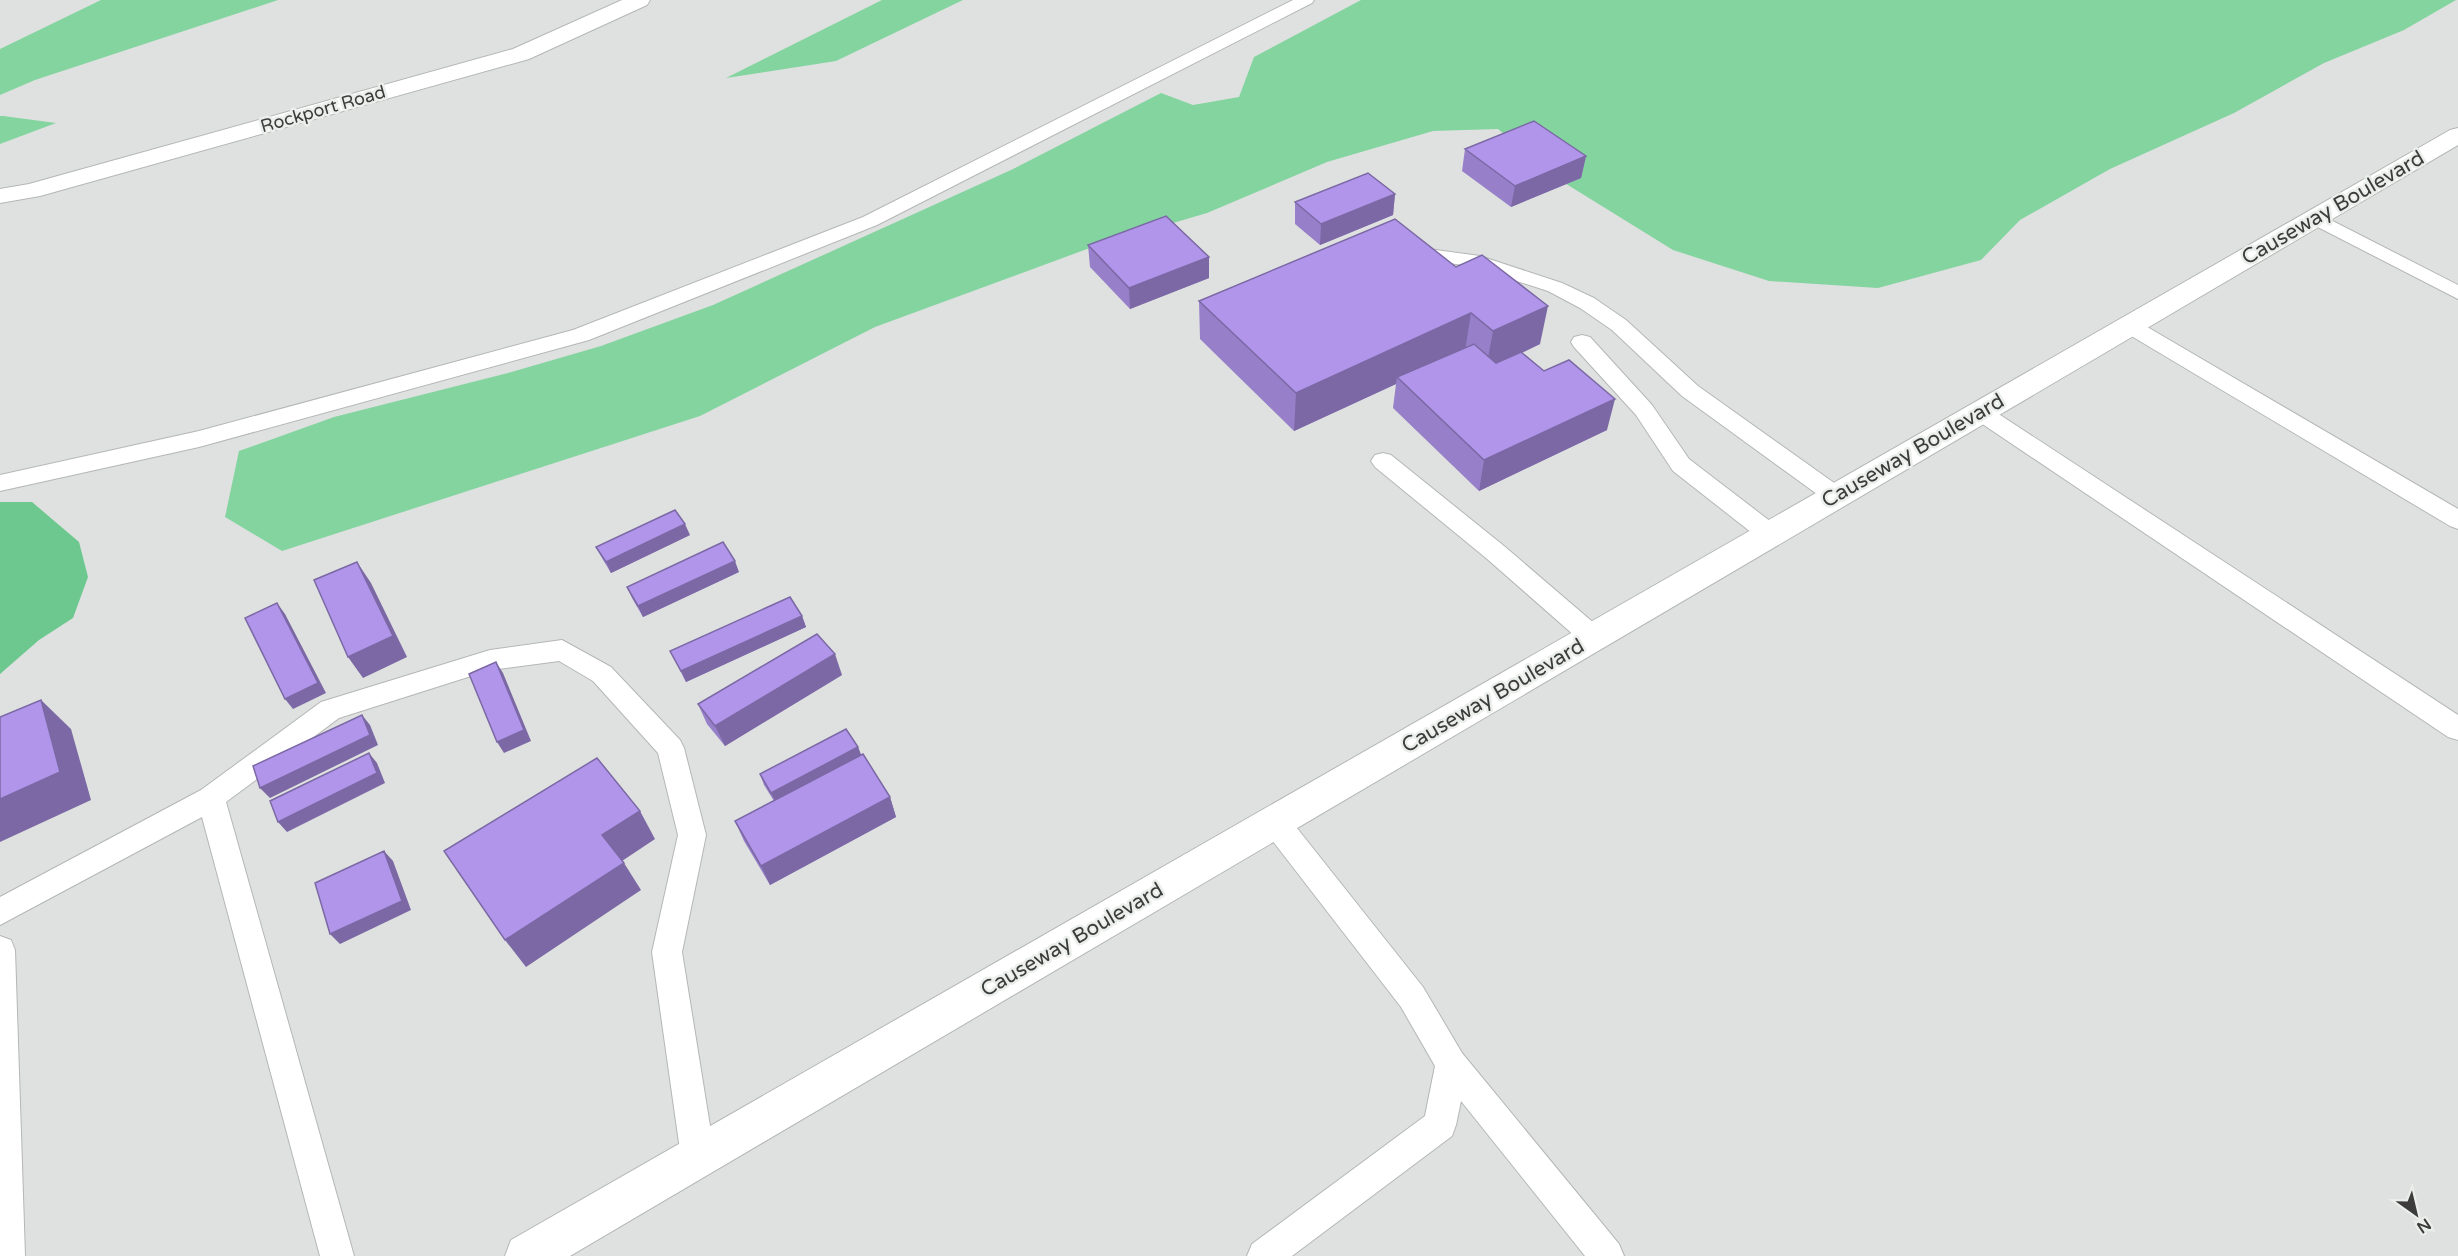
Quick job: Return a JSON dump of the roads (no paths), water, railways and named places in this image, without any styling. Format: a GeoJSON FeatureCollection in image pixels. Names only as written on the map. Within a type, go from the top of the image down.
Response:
{"type":"FeatureCollection","features":[{"type":"Feature","properties":{"kind":"main road","name":"Rockport Road"},"geometry":{"type":"LineString","coordinates":[[0,196],[31,191],[521,54],[639,0]]}},
{"type":"Feature","properties":{"kind":"main road","name":"Causeway Boulevard"},"geometry":{"type":"LineString","coordinates":[[527,1256],[2458,135]]}},
{"type":"Feature","properties":{"kind":"lane"},"geometry":{"type":"LineString","coordinates":[[0,483],[199,439],[581,335],[870,221],[1306,0]]}},
{"type":"Feature","properties":{"kind":"lane"},"geometry":{"type":"LineString","coordinates":[[2315,218],[2458,293]]}},
{"type":"Feature","properties":{"kind":"lane"},"geometry":{"type":"LineString","coordinates":[[1414,253],[1473,260],[1555,287],[1587,303],[1619,325],[1690,391],[1836,496]]}},
{"type":"Feature","properties":{"kind":"lane"},"geometry":{"type":"LineString","coordinates":[[2130,326],[2458,520]]}},
{"type":"Feature","properties":{"kind":"lane"},"geometry":{"type":"LineString","coordinates":[[1582,342],[1644,410],[1681,465],[1770,534]]}},
{"type":"Feature","properties":{"kind":"lane"},"geometry":{"type":"LineString","coordinates":[[1980,412],[2458,729]]}},
{"type":"Feature","properties":{"kind":"lane"},"geometry":{"type":"LineString","coordinates":[[1383,462],[1495,552],[1593,637]]}},
{"type":"Feature","properties":{"kind":"lane"},"geometry":{"type":"LineString","coordinates":[[0,912],[211,798],[330,710],[490,660],[562,650],[602,674],[670,748],[692,835],[667,952],[698,1157]]}},
{"type":"Feature","properties":{"kind":"lane"},"geometry":{"type":"LineString","coordinates":[[211,798],[337,1256]]}},
{"type":"Feature","properties":{"kind":"lane"},"geometry":{"type":"LineString","coordinates":[[1275,822],[1412,997],[1451,1064],[1606,1256]]}},
{"type":"Feature","properties":{"kind":"lane"},"geometry":{"type":"LineString","coordinates":[[0,950],[8,1256]]}},
{"type":"Feature","properties":{"kind":"lane"},"geometry":{"type":"LineString","coordinates":[[1264,1256],[1440,1125],[1451,1064]]}}]}
